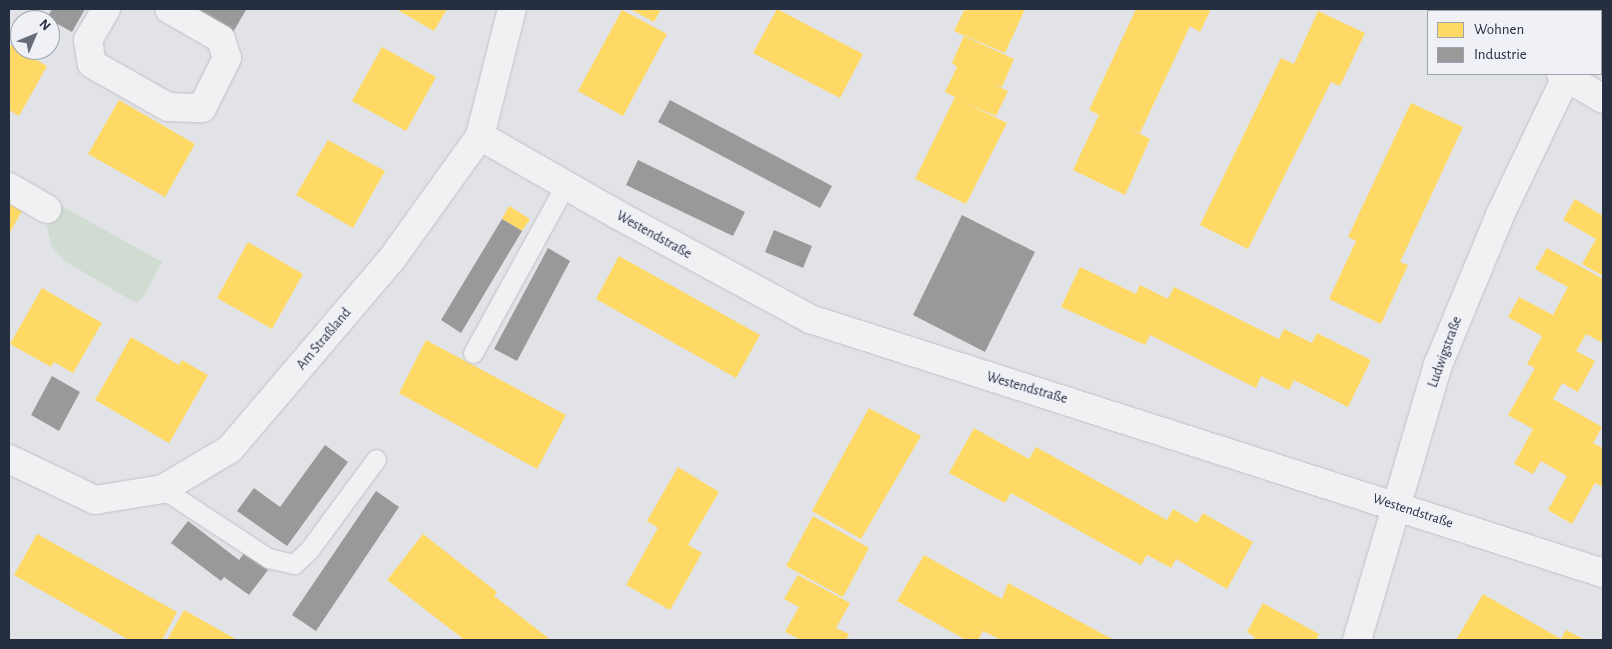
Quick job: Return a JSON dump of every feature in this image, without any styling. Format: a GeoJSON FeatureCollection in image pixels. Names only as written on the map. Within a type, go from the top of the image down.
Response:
{"type":"FeatureCollection","features":[{"type":"Feature","properties":{"kind":"street"},"geometry":{"type":"LineString","coordinates":[[106,9],[88,40],[92,64],[168,107],[202,108],[227,58],[221,39],[170,9]]}},
{"type":"Feature","properties":{"kind":"street","name":"Am Straßland"},"geometry":{"type":"LineString","coordinates":[[9,459],[95,500],[163,489],[230,449],[391,260],[480,136],[512,9]]}},
{"type":"Feature","properties":{"kind":"street"},"geometry":{"type":"LineString","coordinates":[[1563,75],[1603,98]]}},
{"type":"Feature","properties":{"kind":"street","name":"Ludwigstraße"},"geometry":{"type":"LineString","coordinates":[[1357,640],[1438,365],[1500,216],[1563,75]]}},
{"type":"Feature","properties":{"kind":"street","name":"Westendstraße"},"geometry":{"type":"LineString","coordinates":[[480,136],[810,319],[1603,573]]}},
{"type":"Feature","properties":{"kind":"street"},"geometry":{"type":"LineString","coordinates":[[9,187],[47,209]]}},
{"type":"Feature","properties":{"kind":"lane"},"geometry":{"type":"LineString","coordinates":[[473,353],[566,184]]}},
{"type":"Feature","properties":{"kind":"lane"},"geometry":{"type":"LineString","coordinates":[[163,489],[268,558],[294,564],[309,550],[376,459]]}},
{"type":"Feature","properties":{"kind":"shaded area"},"geometry":{"type":"Polygon","coordinates":[[[53,201],[162,262],[144,296],[136,303],[66,262],[52,248],[47,228],[53,201]]]}},
{"type":"Feature","properties":{"kind":"building: Wohnen"},"geometry":{"type":"Polygon","coordinates":[[[396,9],[447,9],[434,31],[396,9]]]}},
{"type":"Feature","properties":{"kind":"building: Wohnen"},"geometry":{"type":"Polygon","coordinates":[[[630,9],[661,9],[654,22],[630,9]]]}},
{"type":"Feature","properties":{"kind":"building: Wohnen"},"geometry":{"type":"Polygon","coordinates":[[[777,9],[863,54],[840,98],[753,53],[777,9]]]}},
{"type":"Feature","properties":{"kind":"building: Wohnen"},"geometry":{"type":"Polygon","coordinates":[[[965,9],[1025,9],[1005,53],[954,31],[965,9]]]}},
{"type":"Feature","properties":{"kind":"building: Wohnen"},"geometry":{"type":"Polygon","coordinates":[[[1136,9],[1211,9],[1200,32],[1190,26],[1140,133],[1127,127],[1150,139],[1125,195],[1073,170],[1099,115],[1089,110],[1136,9]]]}},
{"type":"Feature","properties":{"kind":"building: Wohnen"},"geometry":{"type":"Polygon","coordinates":[[[622,10],[667,34],[623,116],[578,91],[622,10]]]}},
{"type":"Feature","properties":{"kind":"building: Wohnen"},"geometry":{"type":"Polygon","coordinates":[[[1318,11],[1365,33],[1340,86],[1331,82],[1248,249],[1200,225],[1281,58],[1294,64],[1318,11]]]}},
{"type":"Feature","properties":{"kind":"building: Wohnen"},"geometry":{"type":"Polygon","coordinates":[[[964,36],[1014,59],[1002,87],[993,84],[1008,91],[996,116],[966,103],[1007,123],[966,204],[915,179],[955,97],[945,92],[957,67],[952,63],[964,36]]]}},
{"type":"Feature","properties":{"kind":"building: Wohnen"},"geometry":{"type":"Polygon","coordinates":[[[9,44],[10,60],[37,60],[47,66],[19,116],[9,110],[9,44]]]}},
{"type":"Feature","properties":{"kind":"building: Wohnen"},"geometry":{"type":"Polygon","coordinates":[[[382,47],[436,77],[406,131],[352,101],[382,47]]]}},
{"type":"Feature","properties":{"kind":"building: Wohnen"},"geometry":{"type":"Polygon","coordinates":[[[119,100],[195,144],[165,197],[88,154],[119,100]]]}},
{"type":"Feature","properties":{"kind":"building: Wohnen"},"geometry":{"type":"Polygon","coordinates":[[[1411,103],[1463,127],[1400,262],[1408,265],[1381,324],[1329,299],[1356,241],[1348,237],[1411,103]]]}},
{"type":"Feature","properties":{"kind":"building: Wohnen"},"geometry":{"type":"Polygon","coordinates":[[[328,140],[385,171],[353,228],[296,195],[328,140]]]}},
{"type":"Feature","properties":{"kind":"building: Wohnen"},"geometry":{"type":"Polygon","coordinates":[[[9,194],[26,204],[9,234],[9,194]]]}},
{"type":"Feature","properties":{"kind":"building: Wohnen"},"geometry":{"type":"Polygon","coordinates":[[[1575,199],[1603,216],[1603,276],[1582,264],[1596,239],[1563,220],[1575,199]]]}},
{"type":"Feature","properties":{"kind":"building: Wohnen"},"geometry":{"type":"Polygon","coordinates":[[[509,206],[530,219],[522,231],[502,219],[509,206]]]}},
{"type":"Feature","properties":{"kind":"building: Wohnen"},"geometry":{"type":"Polygon","coordinates":[[[248,242],[303,274],[272,329],[217,298],[248,242]]]}},
{"type":"Feature","properties":{"kind":"building: Wohnen"},"geometry":{"type":"Polygon","coordinates":[[[1547,248],[1603,279],[1603,343],[1586,334],[1576,351],[1595,361],[1578,392],[1562,383],[1553,399],[1602,427],[1593,443],[1603,448],[1603,487],[1595,483],[1572,524],[1548,510],[1567,476],[1541,461],[1533,474],[1514,464],[1533,429],[1508,415],[1535,368],[1527,364],[1542,336],[1508,317],[1519,297],[1553,315],[1568,287],[1535,269],[1547,248]]]}},
{"type":"Feature","properties":{"kind":"building: Wohnen"},"geometry":{"type":"Polygon","coordinates":[[[619,256],[760,335],[736,378],[596,299],[619,256]]]}},
{"type":"Feature","properties":{"kind":"building: Wohnen"},"geometry":{"type":"Polygon","coordinates":[[[1080,267],[1136,294],[1140,285],[1168,299],[1174,287],[1279,339],[1284,329],[1312,343],[1317,333],[1371,360],[1348,407],[1294,380],[1289,390],[1261,376],[1256,388],[1150,335],[1145,345],[1061,307],[1080,267]]]}},
{"type":"Feature","properties":{"kind":"building: Wohnen"},"geometry":{"type":"Polygon","coordinates":[[[42,288],[102,323],[73,373],[54,362],[51,367],[10,344],[42,288]]]}},
{"type":"Feature","properties":{"kind":"building: Wohnen"},"geometry":{"type":"Polygon","coordinates":[[[131,337],[179,365],[182,360],[208,375],[169,443],[95,400],[131,337]]]}},
{"type":"Feature","properties":{"kind":"building: Wohnen"},"geometry":{"type":"Polygon","coordinates":[[[426,340],[566,415],[537,469],[399,393],[426,340]]]}},
{"type":"Feature","properties":{"kind":"building: Wohnen"},"geometry":{"type":"Polygon","coordinates":[[[869,408],[921,436],[861,539],[812,511],[869,408]]]}},
{"type":"Feature","properties":{"kind":"building: Wohnen"},"geometry":{"type":"Polygon","coordinates":[[[974,428],[1029,459],[1036,447],[1167,520],[1173,509],[1197,523],[1203,513],[1253,542],[1227,589],[1176,559],[1171,568],[1147,555],[1141,565],[1011,493],[1005,503],[949,473],[974,428]]]}},
{"type":"Feature","properties":{"kind":"building: Wohnen"},"geometry":{"type":"Polygon","coordinates":[[[678,467],[719,492],[688,545],[702,553],[670,610],[626,585],[658,528],[647,521],[678,467]]]}},
{"type":"Feature","properties":{"kind":"building: Wohnen"},"geometry":{"type":"Polygon","coordinates":[[[813,516],[869,548],[843,597],[786,566],[813,516]]]}},
{"type":"Feature","properties":{"kind":"building: Wohnen"},"geometry":{"type":"Polygon","coordinates":[[[37,534],[177,612],[162,640],[129,640],[14,575],[37,534]]]}},
{"type":"Feature","properties":{"kind":"building: Wohnen"},"geometry":{"type":"Polygon","coordinates":[[[423,534],[497,592],[494,596],[551,640],[460,640],[462,638],[387,580],[423,534]]]}},
{"type":"Feature","properties":{"kind":"building: Wohnen"},"geometry":{"type":"Polygon","coordinates":[[[924,555],[1002,599],[1008,583],[1114,640],[1001,640],[983,631],[978,640],[966,640],[897,601],[924,555]]]}},
{"type":"Feature","properties":{"kind":"building: Wohnen"},"geometry":{"type":"Polygon","coordinates":[[[798,575],[850,603],[836,628],[849,634],[846,640],[801,640],[785,632],[799,607],[784,599],[798,575]]]}},
{"type":"Feature","properties":{"kind":"building: Wohnen"},"geometry":{"type":"Polygon","coordinates":[[[1483,594],[1561,639],[1566,630],[1585,640],[1456,640],[1483,594]]]}},
{"type":"Feature","properties":{"kind":"building: Wohnen"},"geometry":{"type":"Polygon","coordinates":[[[1263,603],[1319,634],[1316,640],[1253,640],[1255,637],[1247,632],[1263,603]]]}},
{"type":"Feature","properties":{"kind":"building: Wohnen"},"geometry":{"type":"Polygon","coordinates":[[[184,610],[232,637],[237,640],[167,640],[184,610]]]}},
{"type":"Feature","properties":{"kind":"building: Industrie"},"geometry":{"type":"Polygon","coordinates":[[[85,9],[72,32],[60,25],[60,10],[51,10],[85,9]]]}},
{"type":"Feature","properties":{"kind":"building: Industrie"},"geometry":{"type":"Polygon","coordinates":[[[187,9],[244,9],[246,10],[232,34],[187,9]]]}},
{"type":"Feature","properties":{"kind":"building: Industrie"},"geometry":{"type":"Polygon","coordinates":[[[670,100],[832,186],[820,208],[658,122],[670,100]]]}},
{"type":"Feature","properties":{"kind":"building: Industrie"},"geometry":{"type":"Polygon","coordinates":[[[638,160],[745,212],[733,236],[626,185],[638,160]]]}},
{"type":"Feature","properties":{"kind":"building: Industrie"},"geometry":{"type":"Polygon","coordinates":[[[962,215],[1035,252],[985,352],[913,315],[962,215]]]}},
{"type":"Feature","properties":{"kind":"building: Industrie"},"geometry":{"type":"Polygon","coordinates":[[[502,219],[522,231],[461,333],[441,320],[502,219]]]}},
{"type":"Feature","properties":{"kind":"building: Industrie"},"geometry":{"type":"Polygon","coordinates":[[[774,230],[812,246],[803,268],[765,252],[774,230]]]}},
{"type":"Feature","properties":{"kind":"building: Industrie"},"geometry":{"type":"Polygon","coordinates":[[[548,248],[570,261],[517,361],[494,349],[548,248]]]}},
{"type":"Feature","properties":{"kind":"building: Industrie"},"geometry":{"type":"Polygon","coordinates":[[[52,376],[80,392],[59,431],[31,415],[52,376]]]}},
{"type":"Feature","properties":{"kind":"building: Industrie"},"geometry":{"type":"Polygon","coordinates":[[[325,445],[348,462],[287,546],[237,511],[254,488],[280,507],[325,445]]]}},
{"type":"Feature","properties":{"kind":"building: Industrie"},"geometry":{"type":"Polygon","coordinates":[[[376,491],[399,507],[316,631],[292,615],[376,491]]]}},
{"type":"Feature","properties":{"kind":"building: Industrie"},"geometry":{"type":"Polygon","coordinates":[[[188,521],[239,560],[245,552],[268,570],[249,595],[224,577],[221,581],[171,543],[188,521]]]}}]}
